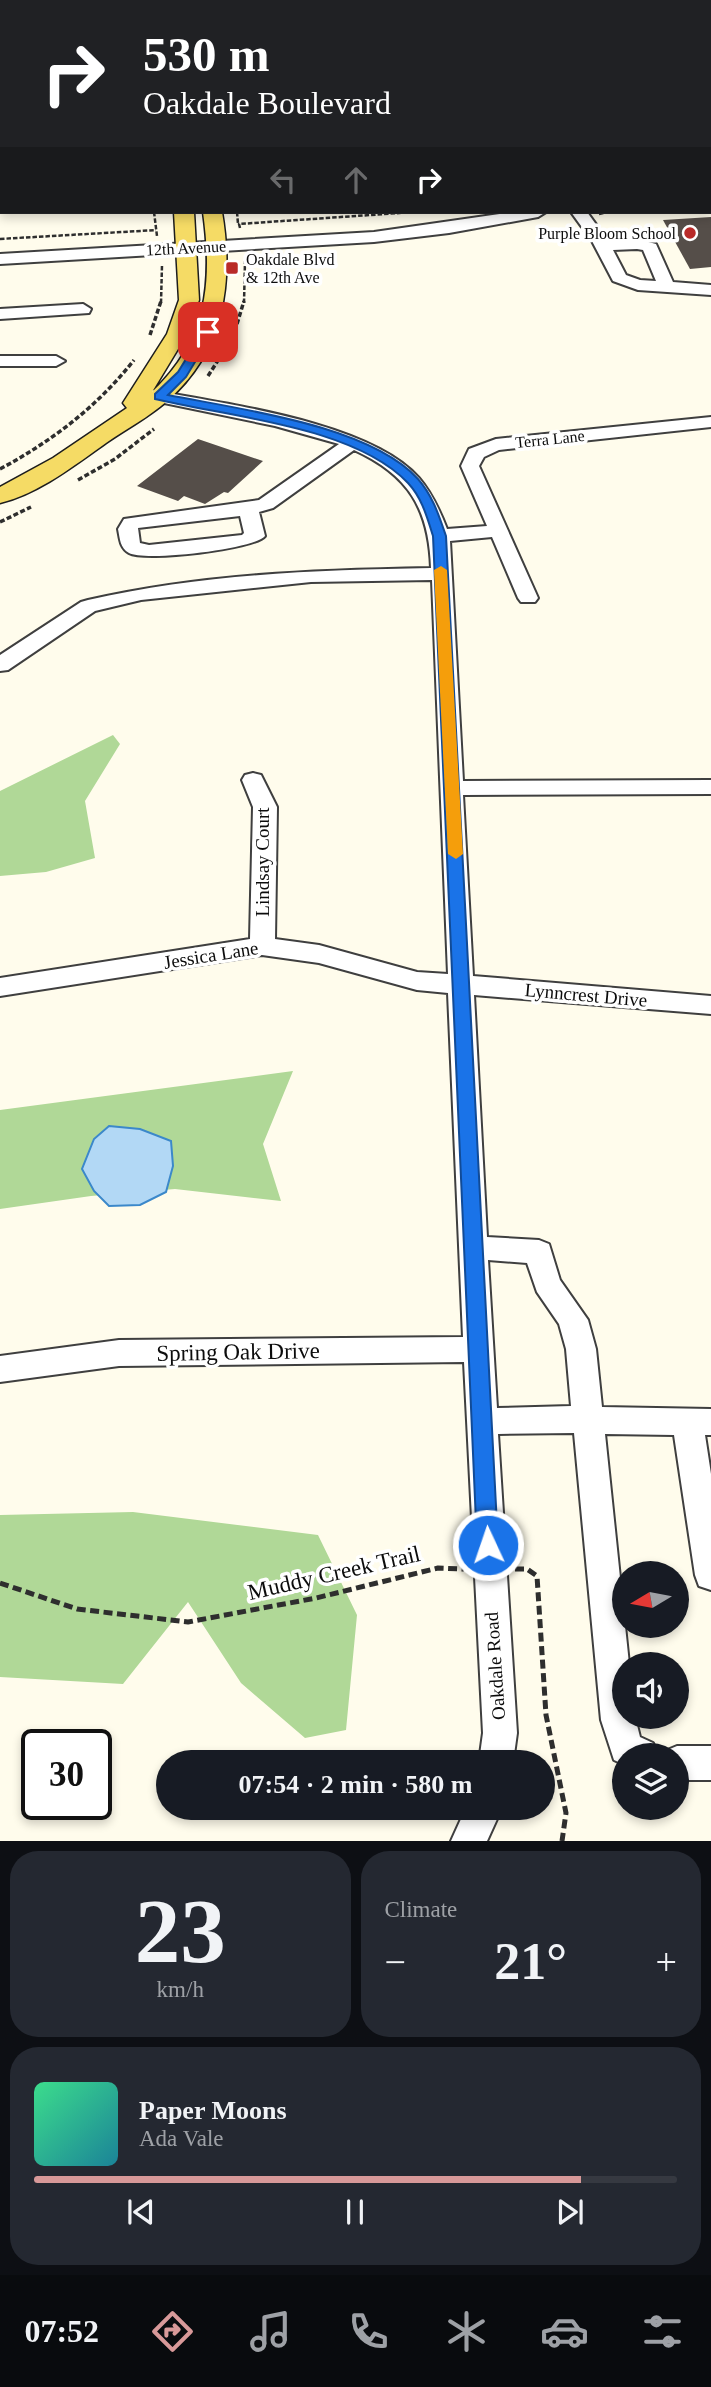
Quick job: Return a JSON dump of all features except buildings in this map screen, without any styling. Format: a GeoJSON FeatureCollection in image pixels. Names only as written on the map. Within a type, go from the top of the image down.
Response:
{"type":"FeatureCollection","features":[{"type":"Feature","properties":{"kind":"main road"},"geometry":{"type":"LineString","coordinates":[[150,395],[189,300],[184,214]]}},
{"type":"Feature","properties":{"kind":"main road"},"geometry":{"type":"LineString","coordinates":[[0,496],[67,460],[122,421],[150,395],[182,374],[208,332],[218,283],[213,214]]}},
{"type":"Feature","properties":{"kind":"street","name":"12th Avenue"},"geometry":{"type":"LineString","coordinates":[[0,247],[158,239],[186,242],[217,240],[470,214]]}},
{"type":"Feature","properties":{"kind":"street","name":"12th Avenue"},"geometry":{"type":"LineString","coordinates":[[217,240],[374,237],[449,228],[527,214]]}},
{"type":"Feature","properties":{"kind":"street"},"geometry":{"type":"LineString","coordinates":[[580,214],[603,246],[619,278],[638,285],[711,290]]}},
{"type":"Feature","properties":{"kind":"street","name":"12th Avenue"},"geometry":{"type":"LineString","coordinates":[[0,259],[158,239]]}},
{"type":"Feature","properties":{"kind":"street"},"geometry":{"type":"LineString","coordinates":[[603,246],[645,245],[656,257],[665,287]]}},
{"type":"Feature","properties":{"kind":"street"},"geometry":{"type":"LineString","coordinates":[[0,314],[83,309]]}},
{"type":"Feature","properties":{"kind":"street"},"geometry":{"type":"LineString","coordinates":[[0,361],[56,361]]}},
{"type":"Feature","properties":{"kind":"street","name":"Oakdale Road"},"geometry":{"type":"LineString","coordinates":[[150,395],[282,421],[353,442],[381,456],[413,481],[426,499],[440,536],[481,1422],[500,1733],[498,1750]]}},
{"type":"Feature","properties":{"kind":"street","name":"Terra Lane"},"geometry":{"type":"LineString","coordinates":[[528,598],[470,466],[476,453],[485,448],[711,422]]}},
{"type":"Feature","properties":{"kind":"street"},"geometry":{"type":"LineString","coordinates":[[248,509],[256,531],[255,536],[246,540],[149,551],[138,550],[131,545],[128,529],[131,523],[248,509],[266,504],[353,442]]}},
{"type":"Feature","properties":{"kind":"street"},"geometry":{"type":"LineString","coordinates":[[440,536],[498,531]]}},
{"type":"Feature","properties":{"kind":"street"},"geometry":{"type":"LineString","coordinates":[[0,665],[88,606],[141,594],[311,576],[441,574]]}},
{"type":"Feature","properties":{"kind":"street","name":"Lindsay Court"},"geometry":{"type":"LineString","coordinates":[[253,780],[265,807],[262,946]]}},
{"type":"Feature","properties":{"kind":"street"},"geometry":{"type":"LineString","coordinates":[[453,788],[711,787]]}},
{"type":"Feature","properties":{"kind":"street","name":"Jessica Lane"},"geometry":{"type":"LineString","coordinates":[[0,987],[262,946],[319,954],[417,981],[461,984]]}},
{"type":"Feature","properties":{"kind":"street","name":"Lynncrest Drive"},"geometry":{"type":"LineString","coordinates":[[461,984],[711,1005]]}},
{"type":"Feature","properties":{"kind":"street"},"geometry":{"type":"LineString","coordinates":[[473,1248],[539,1252],[547,1284],[573,1320],[581,1349],[618,1720],[625,1743]]}},
{"type":"Feature","properties":{"kind":"street","name":"Spring Oak Drive"},"geometry":{"type":"LineString","coordinates":[[0,1369],[119,1353],[478,1349]]}},
{"type":"Feature","properties":{"kind":"street"},"geometry":{"type":"LineString","coordinates":[[481,1422],[526,1419],[699,1422],[711,1576]]}},
{"type":"Feature","properties":{"kind":"street"},"geometry":{"type":"LineString","coordinates":[[689,1763],[711,1763]]}},
{"type":"Feature","properties":{"kind":"street"},"geometry":{"type":"LineString","coordinates":[[469,1841],[479,1820]]}},
{"type":"Feature","properties":{"kind":"path"},"geometry":{"type":"LineString","coordinates":[[149,337],[161,302],[162,265],[153,214]]}},
{"type":"Feature","properties":{"kind":"path"},"geometry":{"type":"LineString","coordinates":[[0,239],[158,239]]}},
{"type":"Feature","properties":{"kind":"path"},"geometry":{"type":"LineString","coordinates":[[0,469],[46,443],[88,409],[121,377],[135,357]]}},
{"type":"Feature","properties":{"kind":"path","name":"Muddy Creek Trail"},"geometry":{"type":"LineString","coordinates":[[0,1583],[77,1609],[188,1622],[316,1598],[438,1568],[527,1569],[537,1576],[546,1716],[563,1791],[566,1833],[562,1841]]}},
{"type":"Feature","properties":{"kind":"green space"},"geometry":{"type":"Polygon","coordinates":[[[113,735],[120,744],[85,801],[95,858],[46,872],[0,876],[0,791],[113,735]]]}},
{"type":"Feature","properties":{"kind":"green space"},"geometry":{"type":"Polygon","coordinates":[[[293,1071],[263,1144],[281,1201],[175,1189],[91,1196],[0,1209],[0,1110],[293,1071]]]}},
{"type":"Feature","properties":{"kind":"green space"},"geometry":{"type":"Polygon","coordinates":[[[133,1512],[318,1535],[357,1615],[346,1730],[305,1738],[241,1683],[188,1602],[123,1684],[0,1677],[0,1515],[133,1512]]]}},
{"type":"Feature","properties":{"kind":"water"},"geometry":{"type":"Polygon","coordinates":[[[109,1126],[140,1129],[171,1141],[173,1166],[166,1192],[140,1205],[109,1206],[94,1191],[82,1169],[94,1139],[109,1126]]]}},
{"type":"Feature","properties":{"kind":"slow traffic"},"geometry":{"type":"LineString","coordinates":[[441,570],[456,854]]}},
{"type":"Feature","properties":{"kind":"place","name":"Purple Bloom School"},"geometry":{"type":"Point","coordinates":[690,233]}},
{"type":"Feature","properties":{"kind":"place","name":"Oakdale Blvd & 12th Ave"},"geometry":{"type":"Point","coordinates":[232,268]}},
{"type":"Feature","properties":{"kind":"route"},"geometry":{"type":"LineString","coordinates":[[208,332],[182,374],[159,397],[282,421],[361,446],[381,456],[413,481],[436,519],[440,536],[488,1545]]}}]}
